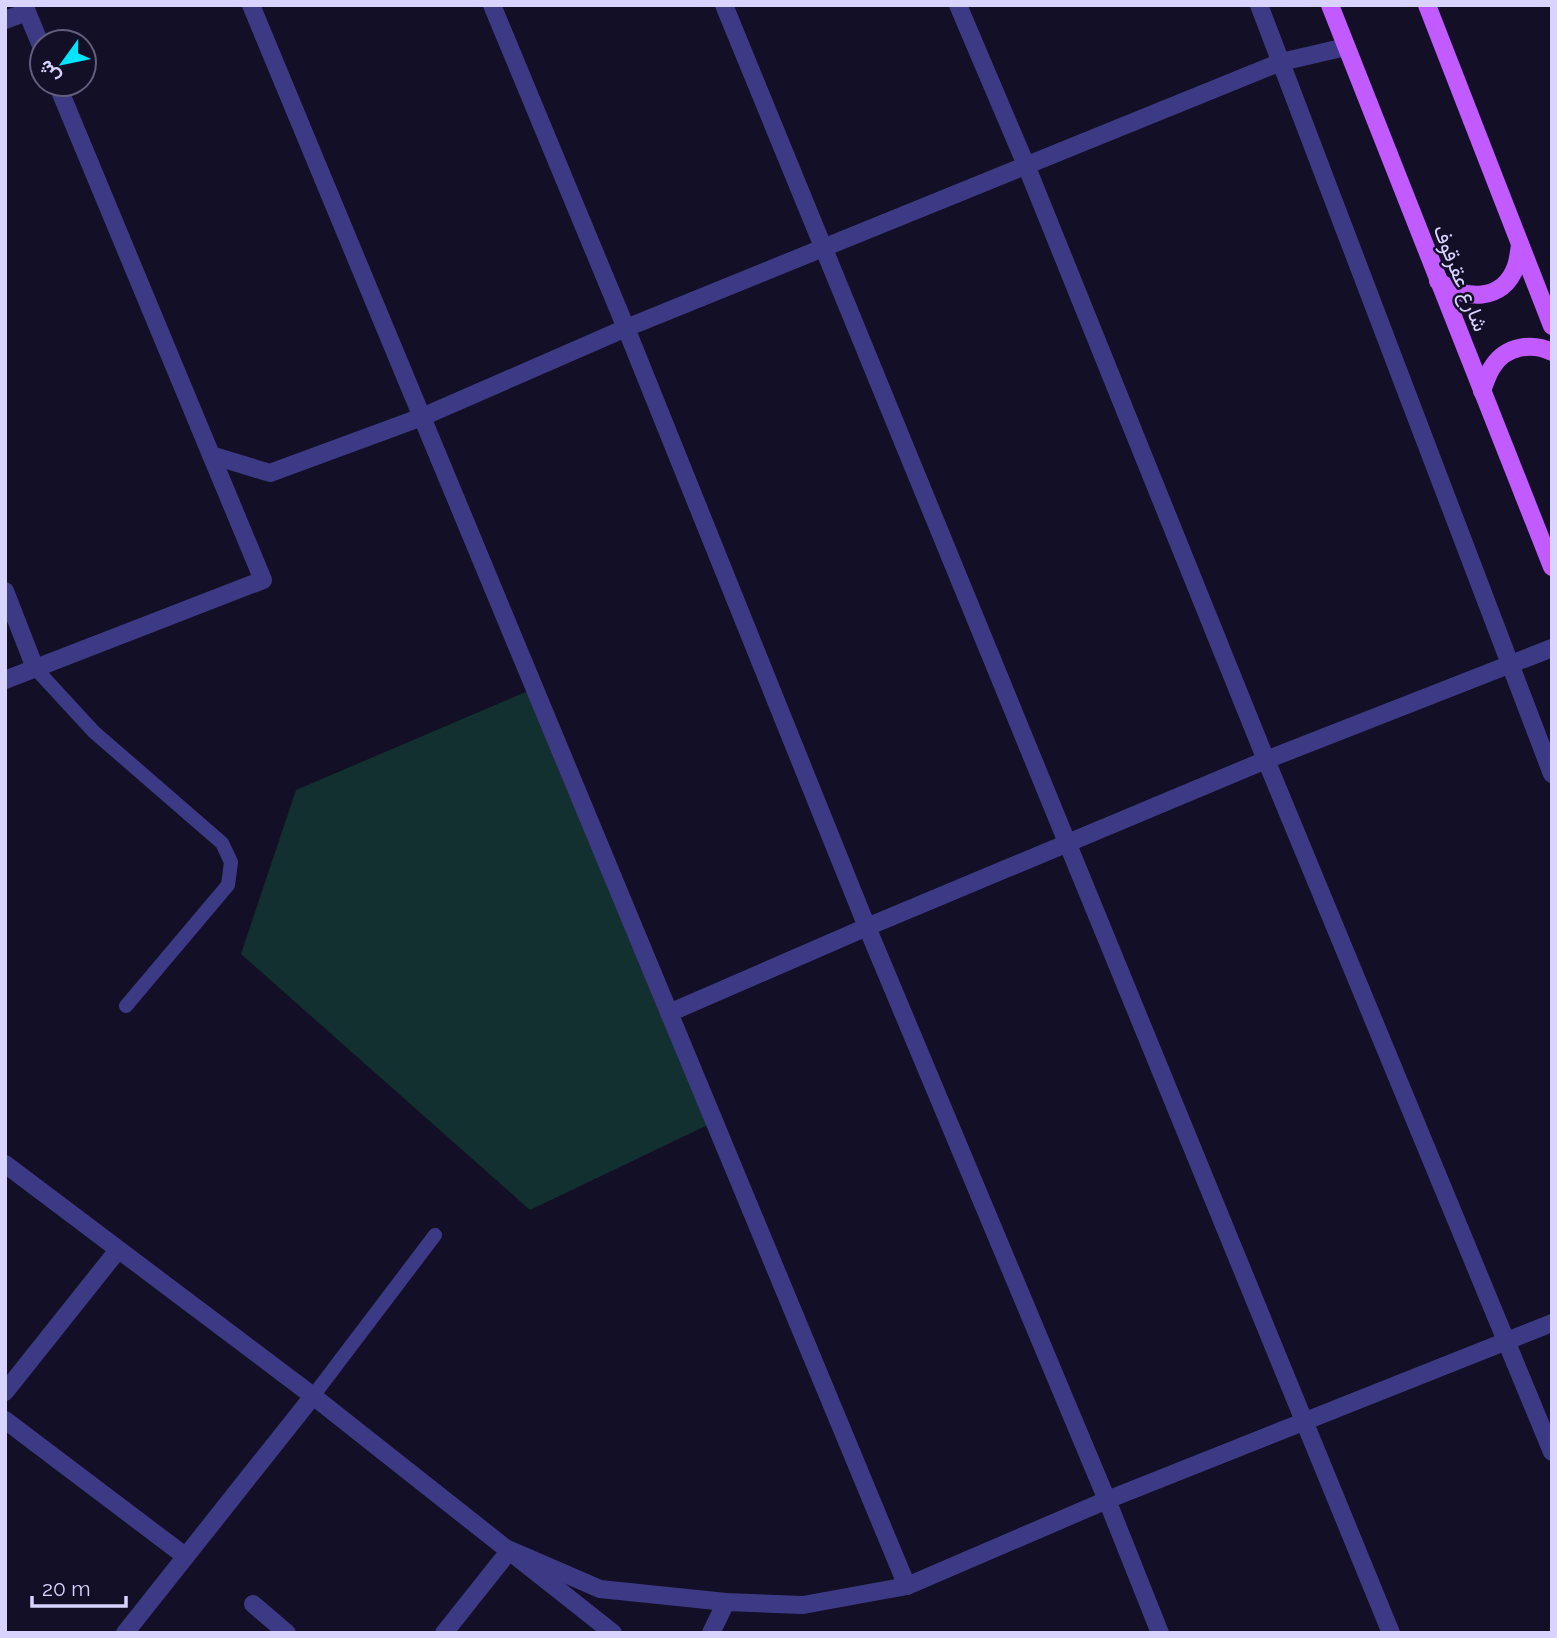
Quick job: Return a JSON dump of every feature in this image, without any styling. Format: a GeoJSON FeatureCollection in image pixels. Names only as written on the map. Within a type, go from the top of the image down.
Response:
{"type":"FeatureCollection","features":[{"type":"Feature","properties":{"kind":"main road","name":"شارع عقرقوف"},"geometry":{"type":"LineString","coordinates":[[1330,5],[1552,567]]}},
{"type":"Feature","properties":{"kind":"main road"},"geometry":{"type":"LineString","coordinates":[[1427,5],[1552,326]]}},
{"type":"Feature","properties":{"kind":"main road"},"geometry":{"type":"LineString","coordinates":[[1438,281],[1452,291],[1473,296],[1489,293],[1504,283],[1515,268],[1520,245]]}},
{"type":"Feature","properties":{"kind":"main road"},"geometry":{"type":"LineString","coordinates":[[1482,391],[1493,365],[1507,353],[1523,346],[1540,346],[1552,352]]}},
{"type":"Feature","properties":{"kind":"street"},"geometry":{"type":"LineString","coordinates":[[251,5],[907,1586]]}},
{"type":"Feature","properties":{"kind":"street"},"geometry":{"type":"LineString","coordinates":[[492,5],[626,328],[867,927],[1160,1633]]}},
{"type":"Feature","properties":{"kind":"street"},"geometry":{"type":"LineString","coordinates":[[724,5],[1391,1633]]}},
{"type":"Feature","properties":{"kind":"street"},"geometry":{"type":"LineString","coordinates":[[958,5],[1026,165],[1266,760],[1552,1452]]}},
{"type":"Feature","properties":{"kind":"street"},"geometry":{"type":"LineString","coordinates":[[1259,5],[1552,774]]}},
{"type":"Feature","properties":{"kind":"street"},"geometry":{"type":"LineString","coordinates":[[5,20],[26,8],[34,28]]}},
{"type":"Feature","properties":{"kind":"street"},"geometry":{"type":"LineString","coordinates":[[211,455],[270,473],[422,416],[626,328],[1281,62],[1346,47]]}},
{"type":"Feature","properties":{"kind":"street"},"geometry":{"type":"LineString","coordinates":[[5,680],[263,580],[63,98]]}},
{"type":"Feature","properties":{"kind":"street"},"geometry":{"type":"LineString","coordinates":[[5,591],[35,668]]}},
{"type":"Feature","properties":{"kind":"street"},"geometry":{"type":"LineString","coordinates":[[669,1013],[1266,760],[1552,648]]}},
{"type":"Feature","properties":{"kind":"street"},"geometry":{"type":"LineString","coordinates":[[5,1164],[313,1396],[613,1633]]}},
{"type":"Feature","properties":{"kind":"street"},"geometry":{"type":"LineString","coordinates":[[5,1392],[118,1250]]}},
{"type":"Feature","properties":{"kind":"street"},"geometry":{"type":"LineString","coordinates":[[510,1550],[600,1589],[726,1602],[803,1605],[907,1586],[1107,1500],[1552,1322]]}},
{"type":"Feature","properties":{"kind":"street"},"geometry":{"type":"LineString","coordinates":[[125,1633],[313,1396]]}},
{"type":"Feature","properties":{"kind":"street"},"geometry":{"type":"LineString","coordinates":[[5,1420],[185,1556]]}},
{"type":"Feature","properties":{"kind":"street"},"geometry":{"type":"LineString","coordinates":[[444,1633],[510,1550]]}},
{"type":"Feature","properties":{"kind":"street"},"geometry":{"type":"LineString","coordinates":[[711,1633],[726,1602]]}},
{"type":"Feature","properties":{"kind":"street"},"geometry":{"type":"LineString","coordinates":[[253,1604],[287,1633]]}},
{"type":"Feature","properties":{"kind":"lane"},"geometry":{"type":"LineString","coordinates":[[35,668],[94,732],[222,843],[232,862],[228,885],[126,1006]]}},
{"type":"Feature","properties":{"kind":"lane"},"geometry":{"type":"LineString","coordinates":[[313,1396],[435,1235]]}},
{"type":"Feature","properties":{"kind":"green space"},"geometry":{"type":"Polygon","coordinates":[[[535,688],[714,1122],[530,1210],[241,954],[296,790],[535,688]]]}}]}
